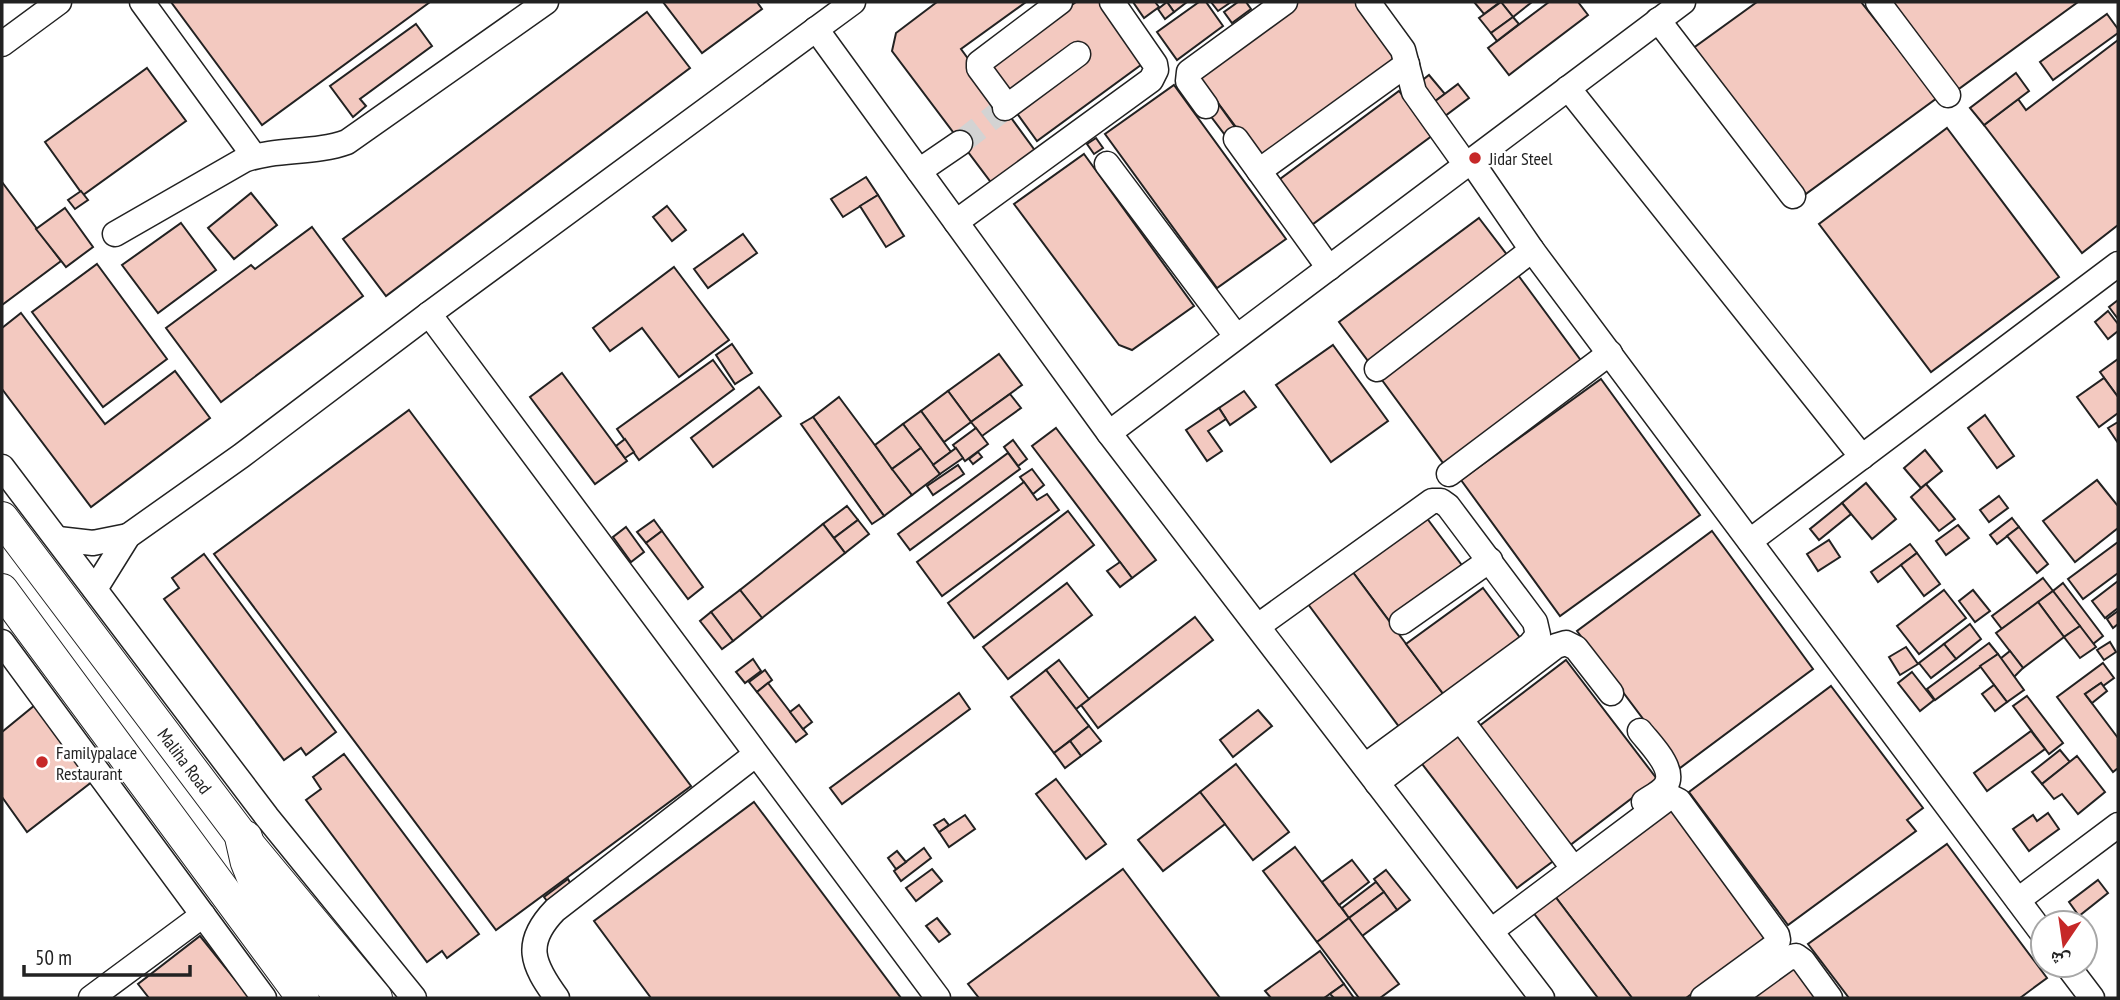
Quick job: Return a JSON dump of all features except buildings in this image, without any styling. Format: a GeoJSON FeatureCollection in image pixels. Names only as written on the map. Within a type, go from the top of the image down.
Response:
{"type":"FeatureCollection","features":[{"type":"Feature","properties":{"kind":"highway"},"geometry":{"type":"LineString","coordinates":[[244,839],[249,861],[260,886],[344,998]]}},
{"type":"Feature","properties":{"kind":"main road","name":"Maliha Road"},"geometry":{"type":"LineString","coordinates":[[2,518],[244,839],[376,998]]}},
{"type":"Feature","properties":{"kind":"main road"},"geometry":{"type":"LineString","coordinates":[[2,590],[303,998]]}},
{"type":"Feature","properties":{"kind":"street"},"geometry":{"type":"LineString","coordinates":[[2,44],[59,2]]}},
{"type":"Feature","properties":{"kind":"street"},"geometry":{"type":"LineString","coordinates":[[142,2],[254,156]]}},
{"type":"Feature","properties":{"kind":"street"},"geometry":{"type":"LineString","coordinates":[[115,234],[254,156],[326,148],[347,142],[546,2]]}},
{"type":"Feature","properties":{"kind":"street"},"geometry":{"type":"LineString","coordinates":[[95,589],[128,536],[241,456],[853,2]]}},
{"type":"Feature","properties":{"kind":"street"},"geometry":{"type":"LineString","coordinates":[[1059,2],[979,63],[979,68],[1006,107],[1078,54]]}},
{"type":"Feature","properties":{"kind":"street"},"geometry":{"type":"LineString","coordinates":[[957,222],[1151,80],[1156,70],[1155,64],[1112,2]]}},
{"type":"Feature","properties":{"kind":"street"},"geometry":{"type":"LineString","coordinates":[[1206,106],[1188,81],[1189,72],[1285,2]]}},
{"type":"Feature","properties":{"kind":"street"},"geometry":{"type":"LineString","coordinates":[[1368,2],[1400,44],[1414,92],[2029,915]]}},
{"type":"Feature","properties":{"kind":"street"},"geometry":{"type":"LineString","coordinates":[[1110,433],[1683,2]]}},
{"type":"Feature","properties":{"kind":"street"},"geometry":{"type":"LineString","coordinates":[[1878,2],[1948,95]]}},
{"type":"Feature","properties":{"kind":"street"},"geometry":{"type":"LineString","coordinates":[[1658,20],[1793,196]]}},
{"type":"Feature","properties":{"kind":"street"},"geometry":{"type":"LineString","coordinates":[[816,29],[1110,433],[1542,998]]}},
{"type":"Feature","properties":{"kind":"street"},"geometry":{"type":"LineString","coordinates":[[1259,171],[1407,64]]}},
{"type":"Feature","properties":{"kind":"street"},"geometry":{"type":"LineString","coordinates":[[1568,88],[1862,457]]}},
{"type":"Feature","properties":{"kind":"street"},"geometry":{"type":"LineString","coordinates":[[1236,139],[1329,268]]}},
{"type":"Feature","properties":{"kind":"street"},"geometry":{"type":"LineString","coordinates":[[919,171],[960,143]]}},
{"type":"Feature","properties":{"kind":"street"},"geometry":{"type":"LineString","coordinates":[[1107,164],[1236,336]]}},
{"type":"Feature","properties":{"kind":"street"},"geometry":{"type":"LineString","coordinates":[[1377,369],[1532,250]]}},
{"type":"Feature","properties":{"kind":"street"},"geometry":{"type":"LineString","coordinates":[[1750,541],[2118,264]]}},
{"type":"Feature","properties":{"kind":"street"},"geometry":{"type":"LineString","coordinates":[[429,314],[938,998]]}},
{"type":"Feature","properties":{"kind":"street"},"geometry":{"type":"LineString","coordinates":[[1449,474],[1610,353]]}},
{"type":"Feature","properties":{"kind":"street"},"geometry":{"type":"LineString","coordinates":[[2,467],[267,817],[414,998]]}},
{"type":"Feature","properties":{"kind":"street"},"geometry":{"type":"LineString","coordinates":[[1258,626],[1433,501],[1441,501],[1448,506],[1490,560],[1535,622],[1538,635],[1371,774]]}},
{"type":"Feature","properties":{"kind":"street"},"geometry":{"type":"LineString","coordinates":[[58,539],[93,543],[128,536]]}},
{"type":"Feature","properties":{"kind":"street"},"geometry":{"type":"LineString","coordinates":[[1402,622],[1490,560]]}},
{"type":"Feature","properties":{"kind":"street"},"geometry":{"type":"LineString","coordinates":[[2,642],[10,669],[203,915],[264,998]]}},
{"type":"Feature","properties":{"kind":"street"},"geometry":{"type":"LineString","coordinates":[[1371,774],[1460,719],[1556,646],[1566,643],[1576,648],[1611,693]]}},
{"type":"Feature","properties":{"kind":"street"},"geometry":{"type":"LineString","coordinates":[[1460,719],[1567,860]]}},
{"type":"Feature","properties":{"kind":"street"},"geometry":{"type":"LineString","coordinates":[[1488,927],[1567,860],[1665,787],[1669,779],[1668,771],[1640,731]]}},
{"type":"Feature","properties":{"kind":"street"},"geometry":{"type":"LineString","coordinates":[[557,998],[536,965],[534,945],[540,925],[555,910],[755,755]]}},
{"type":"Feature","properties":{"kind":"street"},"geometry":{"type":"LineString","coordinates":[[1488,927],[1667,799],[1673,798],[1679,801],[1777,935],[1773,947],[1703,998]]}},
{"type":"Feature","properties":{"kind":"street"},"geometry":{"type":"LineString","coordinates":[[2018,901],[2118,825]]}},
{"type":"Feature","properties":{"kind":"street"},"geometry":{"type":"LineString","coordinates":[[91,998],[203,915]]}},
{"type":"Feature","properties":{"kind":"street"},"geometry":{"type":"LineString","coordinates":[[1733,998],[1788,958],[1796,956],[1803,961],[1830,998]]}},
{"type":"Feature","properties":{"kind":"street"},"geometry":{"type":"LineString","coordinates":[[2078,979],[2092,998]]}},
{"type":"Feature","properties":{"kind":"tunnel"},"geometry":{"type":"LineString","coordinates":[[960,143],[1005,108]]}},
{"type":"Feature","properties":{"kind":"place","name":"Jidar Steel"},"geometry":{"type":"Point","coordinates":[1475,158]}},
{"type":"Feature","properties":{"kind":"place","name":"Familypalace Restaurant"},"geometry":{"type":"Point","coordinates":[42,762]}}]}
